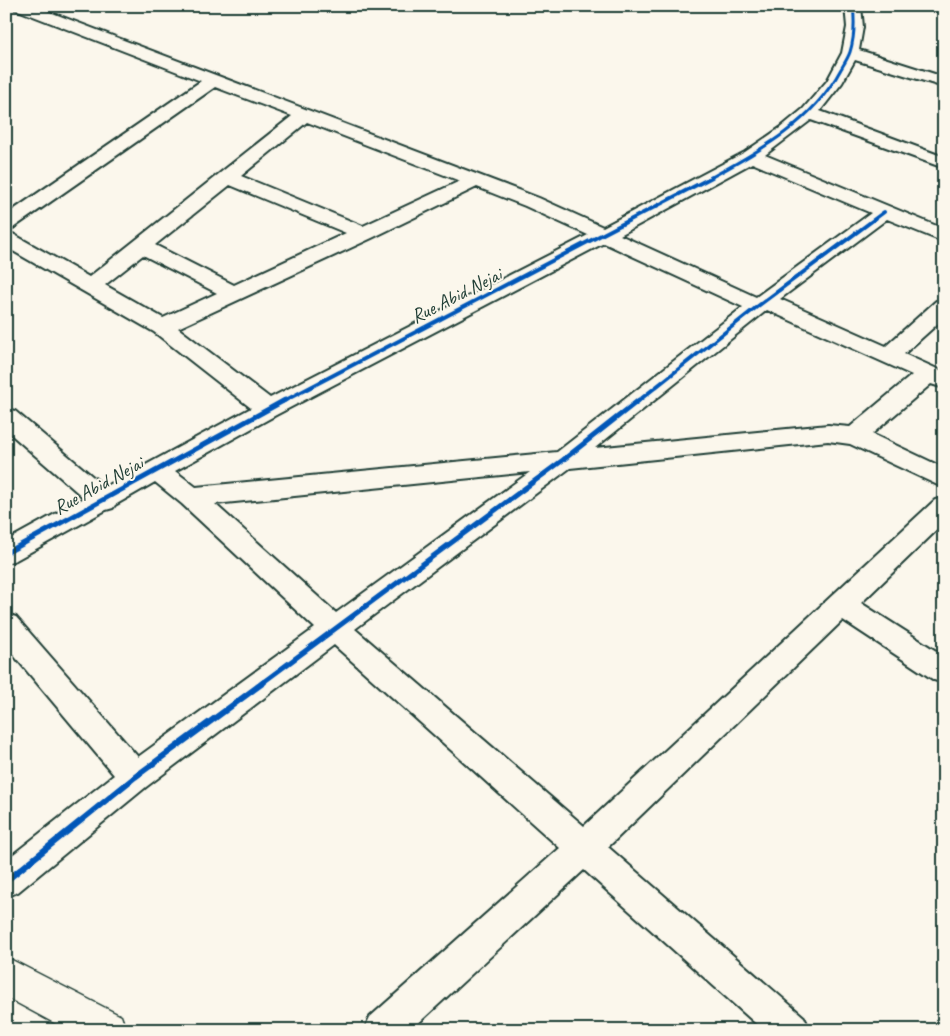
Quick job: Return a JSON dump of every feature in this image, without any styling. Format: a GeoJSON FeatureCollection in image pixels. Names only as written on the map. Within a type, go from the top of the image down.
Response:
{"type":"FeatureCollection","features":[{"type":"Feature","properties":{"kind":"main road"},"geometry":{"type":"LineString","coordinates":[[6,976],[107,1030]]}},
{"type":"Feature","properties":{"kind":"street"},"geometry":{"type":"LineString","coordinates":[[20,6],[532,202],[762,304],[936,378],[855,436]]}},
{"type":"Feature","properties":{"kind":"street","name":"Rue Abid Nejai"},"geometry":{"type":"LineString","coordinates":[[6,552],[104,501],[156,470],[268,409],[606,234],[751,156],[786,132],[809,113],[834,84],[850,53],[855,27],[853,6]]}},
{"type":"Feature","properties":{"kind":"street"},"geometry":{"type":"LineString","coordinates":[[850,53],[944,82]]}},
{"type":"Feature","properties":{"kind":"street"},"geometry":{"type":"LineString","coordinates":[[6,224],[212,81]]}},
{"type":"Feature","properties":{"kind":"street"},"geometry":{"type":"LineString","coordinates":[[809,113],[944,163]]}},
{"type":"Feature","properties":{"kind":"street"},"geometry":{"type":"LineString","coordinates":[[92,286],[305,115]]}},
{"type":"Feature","properties":{"kind":"street"},"geometry":{"type":"LineString","coordinates":[[751,156],[943,235]]}},
{"type":"Feature","properties":{"kind":"street"},"geometry":{"type":"LineString","coordinates":[[228,177],[365,234]]}},
{"type":"Feature","properties":{"kind":"street"},"geometry":{"type":"LineString","coordinates":[[162,327],[365,234],[475,181]]}},
{"type":"Feature","properties":{"kind":"street"},"geometry":{"type":"LineString","coordinates":[[6,881],[135,776],[250,693],[334,628],[562,460],[762,304],[884,212]]}},
{"type":"Feature","properties":{"kind":"street"},"geometry":{"type":"LineString","coordinates":[[6,238],[162,327],[268,409]]}},
{"type":"Feature","properties":{"kind":"street"},"geometry":{"type":"LineString","coordinates":[[142,246],[234,294]]}},
{"type":"Feature","properties":{"kind":"street"},"geometry":{"type":"LineString","coordinates":[[888,356],[944,306]]}},
{"type":"Feature","properties":{"kind":"street"},"geometry":{"type":"LineString","coordinates":[[6,417],[104,501]]}},
{"type":"Feature","properties":{"kind":"street"},"geometry":{"type":"LineString","coordinates":[[191,497],[828,433],[855,436],[944,478]]}},
{"type":"Feature","properties":{"kind":"street"},"geometry":{"type":"LineString","coordinates":[[156,470],[191,497],[334,628],[791,1030]]}},
{"type":"Feature","properties":{"kind":"street"},"geometry":{"type":"LineString","coordinates":[[384,1030],[585,847],[944,507]]}},
{"type":"Feature","properties":{"kind":"street"},"geometry":{"type":"LineString","coordinates":[[840,604],[944,671]]}},
{"type":"Feature","properties":{"kind":"street"},"geometry":{"type":"LineString","coordinates":[[6,626],[135,776]]}},
{"type":"Feature","properties":{"kind":"cycle path"},"geometry":{"type":"LineString","coordinates":[[6,553],[268,409],[606,234],[751,156],[786,132],[809,113],[834,83],[850,53],[855,27],[853,6]]}},
{"type":"Feature","properties":{"kind":"cycle path"},"geometry":{"type":"LineString","coordinates":[[6,881],[135,777],[563,460],[758,306],[884,212]]}}]}
